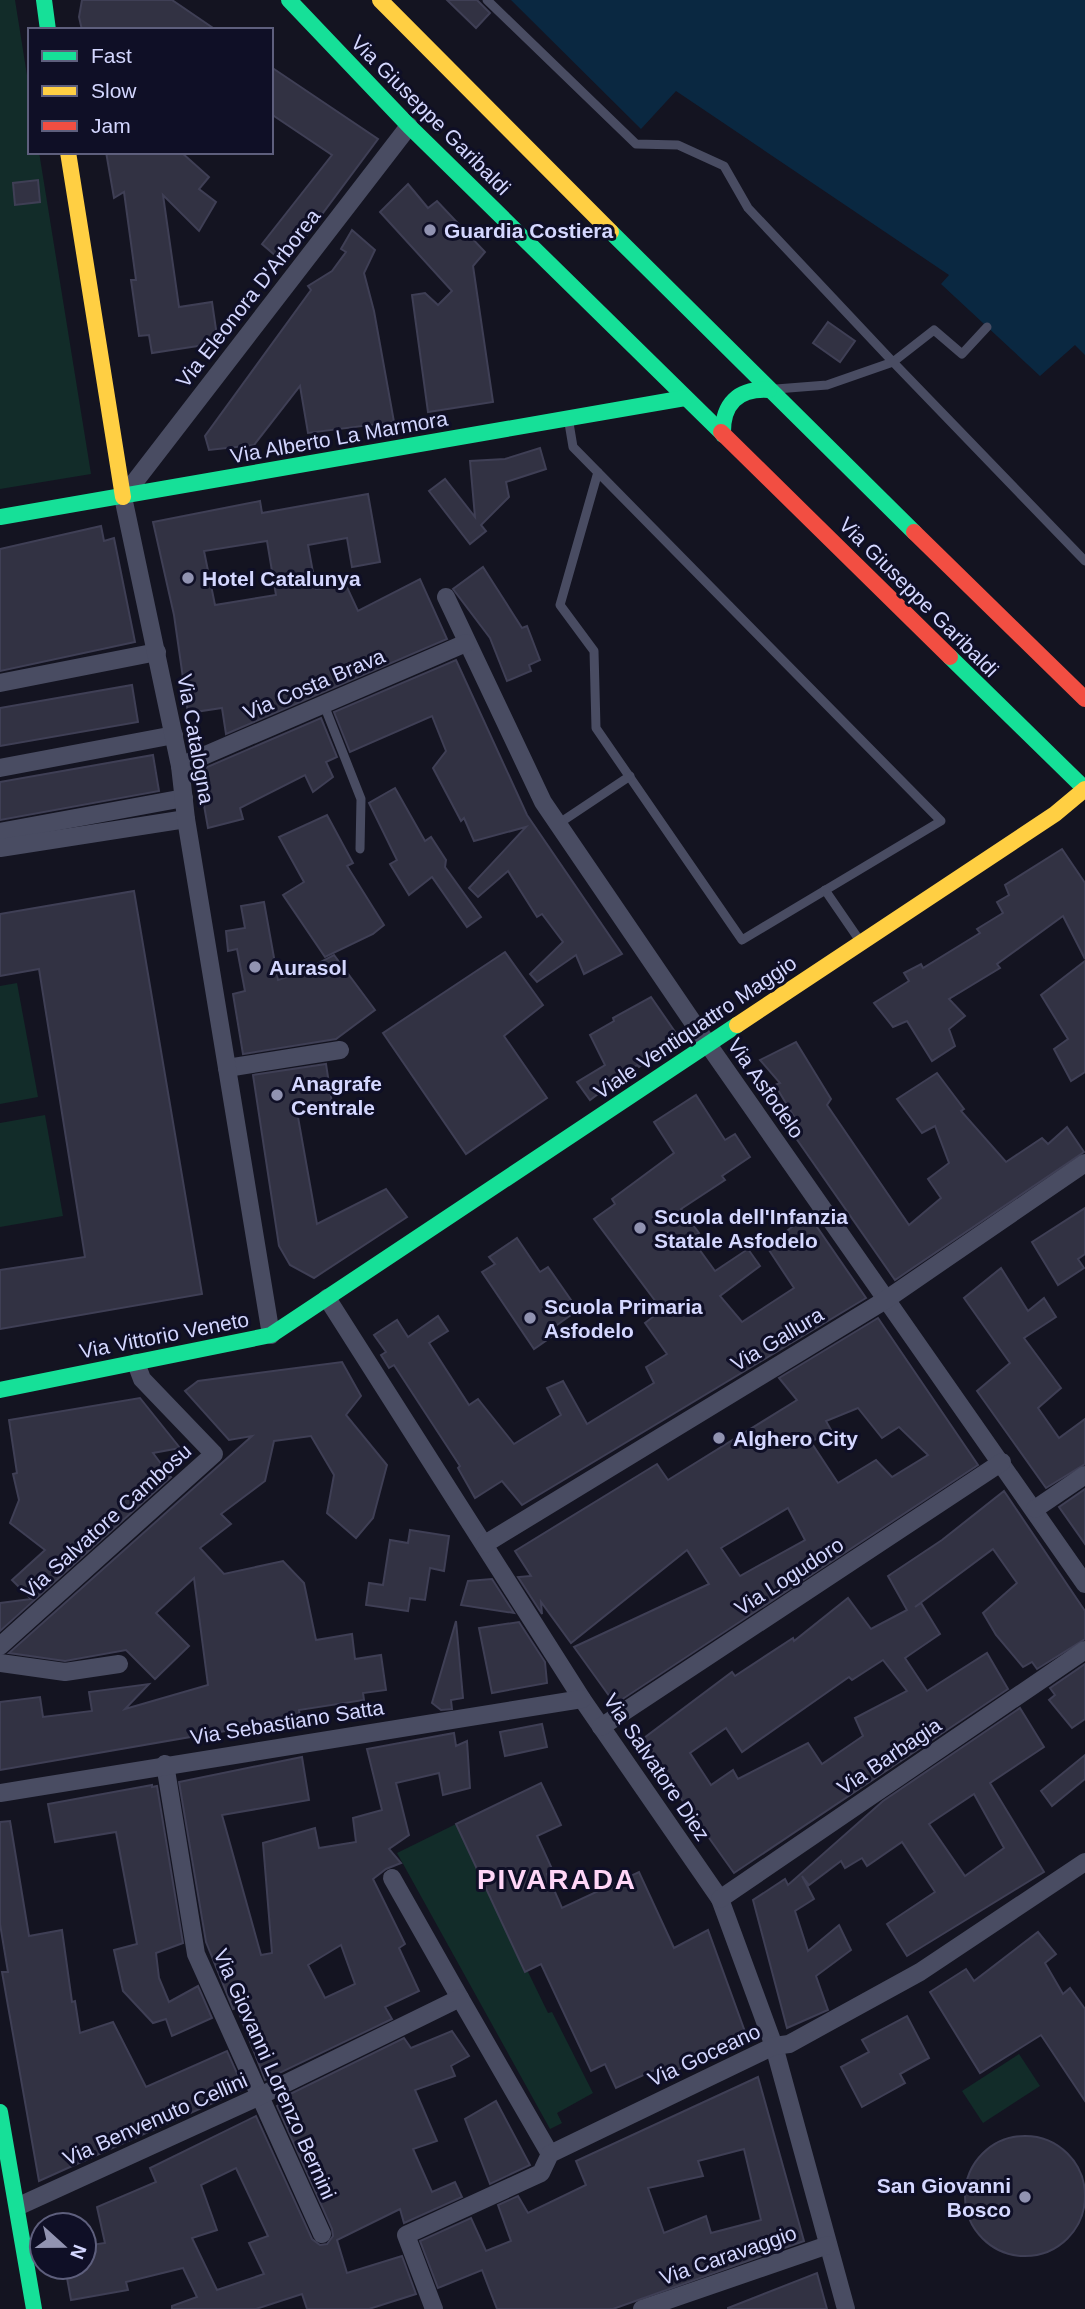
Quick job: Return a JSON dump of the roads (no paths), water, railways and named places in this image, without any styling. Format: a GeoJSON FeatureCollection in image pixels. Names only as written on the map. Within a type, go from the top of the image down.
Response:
{"type":"FeatureCollection","features":[{"type":"Feature","properties":{"kind":"main road"},"geometry":{"type":"LineString","coordinates":[[44,0],[48,28]]}},
{"type":"Feature","properties":{"kind":"main road","name":"Via Giuseppe Garibaldi"},"geometry":{"type":"LineString","coordinates":[[289,0],[409,126],[1085,790]]}},
{"type":"Feature","properties":{"kind":"main road","name":"Via Giuseppe Garibaldi"},"geometry":{"type":"LineString","coordinates":[[380,0],[769,390],[1085,699]]}},
{"type":"Feature","properties":{"kind":"main road","name":"Via Catalogna"},"geometry":{"type":"LineString","coordinates":[[68,154],[123,497]]}},
{"type":"Feature","properties":{"kind":"main road"},"geometry":{"type":"LineString","coordinates":[[723,435],[724,409],[732,398],[743,391],[756,388],[769,390]]}},
{"type":"Feature","properties":{"kind":"main road","name":"Via Alberto La Marmora"},"geometry":{"type":"LineString","coordinates":[[0,517],[685,398]]}},
{"type":"Feature","properties":{"kind":"main road","name":"Viale Ventiquattro Maggio"},"geometry":{"type":"LineString","coordinates":[[327,1298],[1055,814],[1085,790]]}},
{"type":"Feature","properties":{"kind":"main road","name":"Via Vittorio Veneto"},"geometry":{"type":"LineString","coordinates":[[0,1390],[271,1335],[327,1298]]}},
{"type":"Feature","properties":{"kind":"main road"},"geometry":{"type":"LineString","coordinates":[[0,2112],[19,2206],[34,2309]]}},
{"type":"Feature","properties":{"kind":"street","name":"Via Eleonora D'Arborea"},"geometry":{"type":"LineString","coordinates":[[123,497],[409,126]]}},
{"type":"Feature","properties":{"kind":"street","name":"Via Catalogna"},"geometry":{"type":"LineString","coordinates":[[123,497],[180,766],[186,819],[271,1335]]}},
{"type":"Feature","properties":{"kind":"street","name":"Via Asfodelo"},"geometry":{"type":"LineString","coordinates":[[446,597],[543,802],[707,1043],[1085,1584]]}},
{"type":"Feature","properties":{"kind":"street","name":"Via Costa Brava"},"geometry":{"type":"LineString","coordinates":[[180,766],[466,643]]}},
{"type":"Feature","properties":{"kind":"street"},"geometry":{"type":"LineString","coordinates":[[0,683],[157,652]]}},
{"type":"Feature","properties":{"kind":"street"},"geometry":{"type":"LineString","coordinates":[[0,768],[174,735]]}},
{"type":"Feature","properties":{"kind":"street"},"geometry":{"type":"LineString","coordinates":[[0,832],[184,798]]}},
{"type":"Feature","properties":{"kind":"street"},"geometry":{"type":"LineString","coordinates":[[0,848],[186,819]]}},
{"type":"Feature","properties":{"kind":"street"},"geometry":{"type":"LineString","coordinates":[[227,1068],[340,1050]]}},
{"type":"Feature","properties":{"kind":"street","name":"Via Gallura"},"geometry":{"type":"LineString","coordinates":[[485,1544],[887,1299],[1085,1163]]}},
{"type":"Feature","properties":{"kind":"street","name":"Via Salvatore Diez"},"geometry":{"type":"LineString","coordinates":[[327,1298],[582,1699],[720,1899],[774,2046],[846,2309]]}},
{"type":"Feature","properties":{"kind":"street","name":"Via Salvatore Cambosu"},"geometry":{"type":"LineString","coordinates":[[0,1646],[214,1454],[142,1379],[136,1363]]}},
{"type":"Feature","properties":{"kind":"street","name":"Via Logudoro"},"geometry":{"type":"LineString","coordinates":[[601,1727],[1002,1462]]}},
{"type":"Feature","properties":{"kind":"street"},"geometry":{"type":"LineString","coordinates":[[1035,1509],[1085,1475]]}},
{"type":"Feature","properties":{"kind":"street","name":"Via Barbagia"},"geometry":{"type":"LineString","coordinates":[[720,1899],[1085,1650]]}},
{"type":"Feature","properties":{"kind":"street"},"geometry":{"type":"LineString","coordinates":[[0,1663],[65,1671],[119,1664]]}},
{"type":"Feature","properties":{"kind":"street","name":"Via Sebastiano Satta"},"geometry":{"type":"LineString","coordinates":[[0,1793],[165,1764],[582,1699]]}},
{"type":"Feature","properties":{"kind":"street","name":"Via Giovanni Lorenzo Bernini"},"geometry":{"type":"LineString","coordinates":[[165,1764],[196,1954],[321,2234]]}},
{"type":"Feature","properties":{"kind":"street","name":"Via Goceano"},"geometry":{"type":"LineString","coordinates":[[435,2309],[406,2235],[541,2173],[550,2154],[774,2046],[789,2044],[920,1972],[1085,1862]]}},
{"type":"Feature","properties":{"kind":"street"},"geometry":{"type":"LineString","coordinates":[[392,1878],[550,2154]]}},
{"type":"Feature","properties":{"kind":"street","name":"Via Benvenuto Cellini"},"geometry":{"type":"LineString","coordinates":[[19,2206],[260,2096],[460,1998]]}},
{"type":"Feature","properties":{"kind":"street","name":"Via Caravaggio"},"geometry":{"type":"LineString","coordinates":[[642,2309],[828,2245]]}},
{"type":"Feature","properties":{"kind":"lane"},"geometry":{"type":"LineString","coordinates":[[487,0],[636,144],[678,145],[724,166],[748,208],[1085,561]]}},
{"type":"Feature","properties":{"kind":"lane"},"geometry":{"type":"LineString","coordinates":[[769,390],[827,384],[893,362],[934,330],[962,354],[987,327]]}},
{"type":"Feature","properties":{"kind":"lane"},"geometry":{"type":"LineString","coordinates":[[568,418],[573,447],[598,472],[941,821],[742,940],[596,728],[594,651],[559,606],[598,472]]}},
{"type":"Feature","properties":{"kind":"lane"},"geometry":{"type":"LineString","coordinates":[[324,705],[361,799],[360,849]]}},
{"type":"Feature","properties":{"kind":"lane"},"geometry":{"type":"LineString","coordinates":[[558,824],[630,776]]}},
{"type":"Feature","properties":{"kind":"lane"},"geometry":{"type":"LineString","coordinates":[[825,890],[861,942]]}},
{"type":"Feature","properties":{"kind":"water"},"geometry":{"type":"Polygon","coordinates":[[[511,0],[1085,0],[1085,355],[1075,345],[1040,376],[941,284],[949,275],[676,91],[641,129],[511,0]]]}},
{"type":"Feature","properties":{"kind":"place","name":"Guardia Costiera"},"geometry":{"type":"Point","coordinates":[430,230]}},
{"type":"Feature","properties":{"kind":"place","name":"Hotel Catalunya"},"geometry":{"type":"Point","coordinates":[188,578]}},
{"type":"Feature","properties":{"kind":"place","name":"Aurasol"},"geometry":{"type":"Point","coordinates":[255,967]}},
{"type":"Feature","properties":{"kind":"place","name":"Anagrafe Centrale"},"geometry":{"type":"Point","coordinates":[277,1095]}},
{"type":"Feature","properties":{"kind":"place","name":"Scuola dell'Infanzia Statale Asfodelo"},"geometry":{"type":"Point","coordinates":[640,1228]}},
{"type":"Feature","properties":{"kind":"place","name":"Scuola Primaria Asfodelo"},"geometry":{"type":"Point","coordinates":[530,1318]}},
{"type":"Feature","properties":{"kind":"place","name":"Alghero City"},"geometry":{"type":"Point","coordinates":[719,1438]}},
{"type":"Feature","properties":{"kind":"place","name":"San Giovanni Bosco"},"geometry":{"type":"Point","coordinates":[1025,2197]}},
{"type":"Feature","properties":{"kind":"district","name":"PIVARADA"},"geometry":{"type":"Point","coordinates":[557,1879]}}]}
